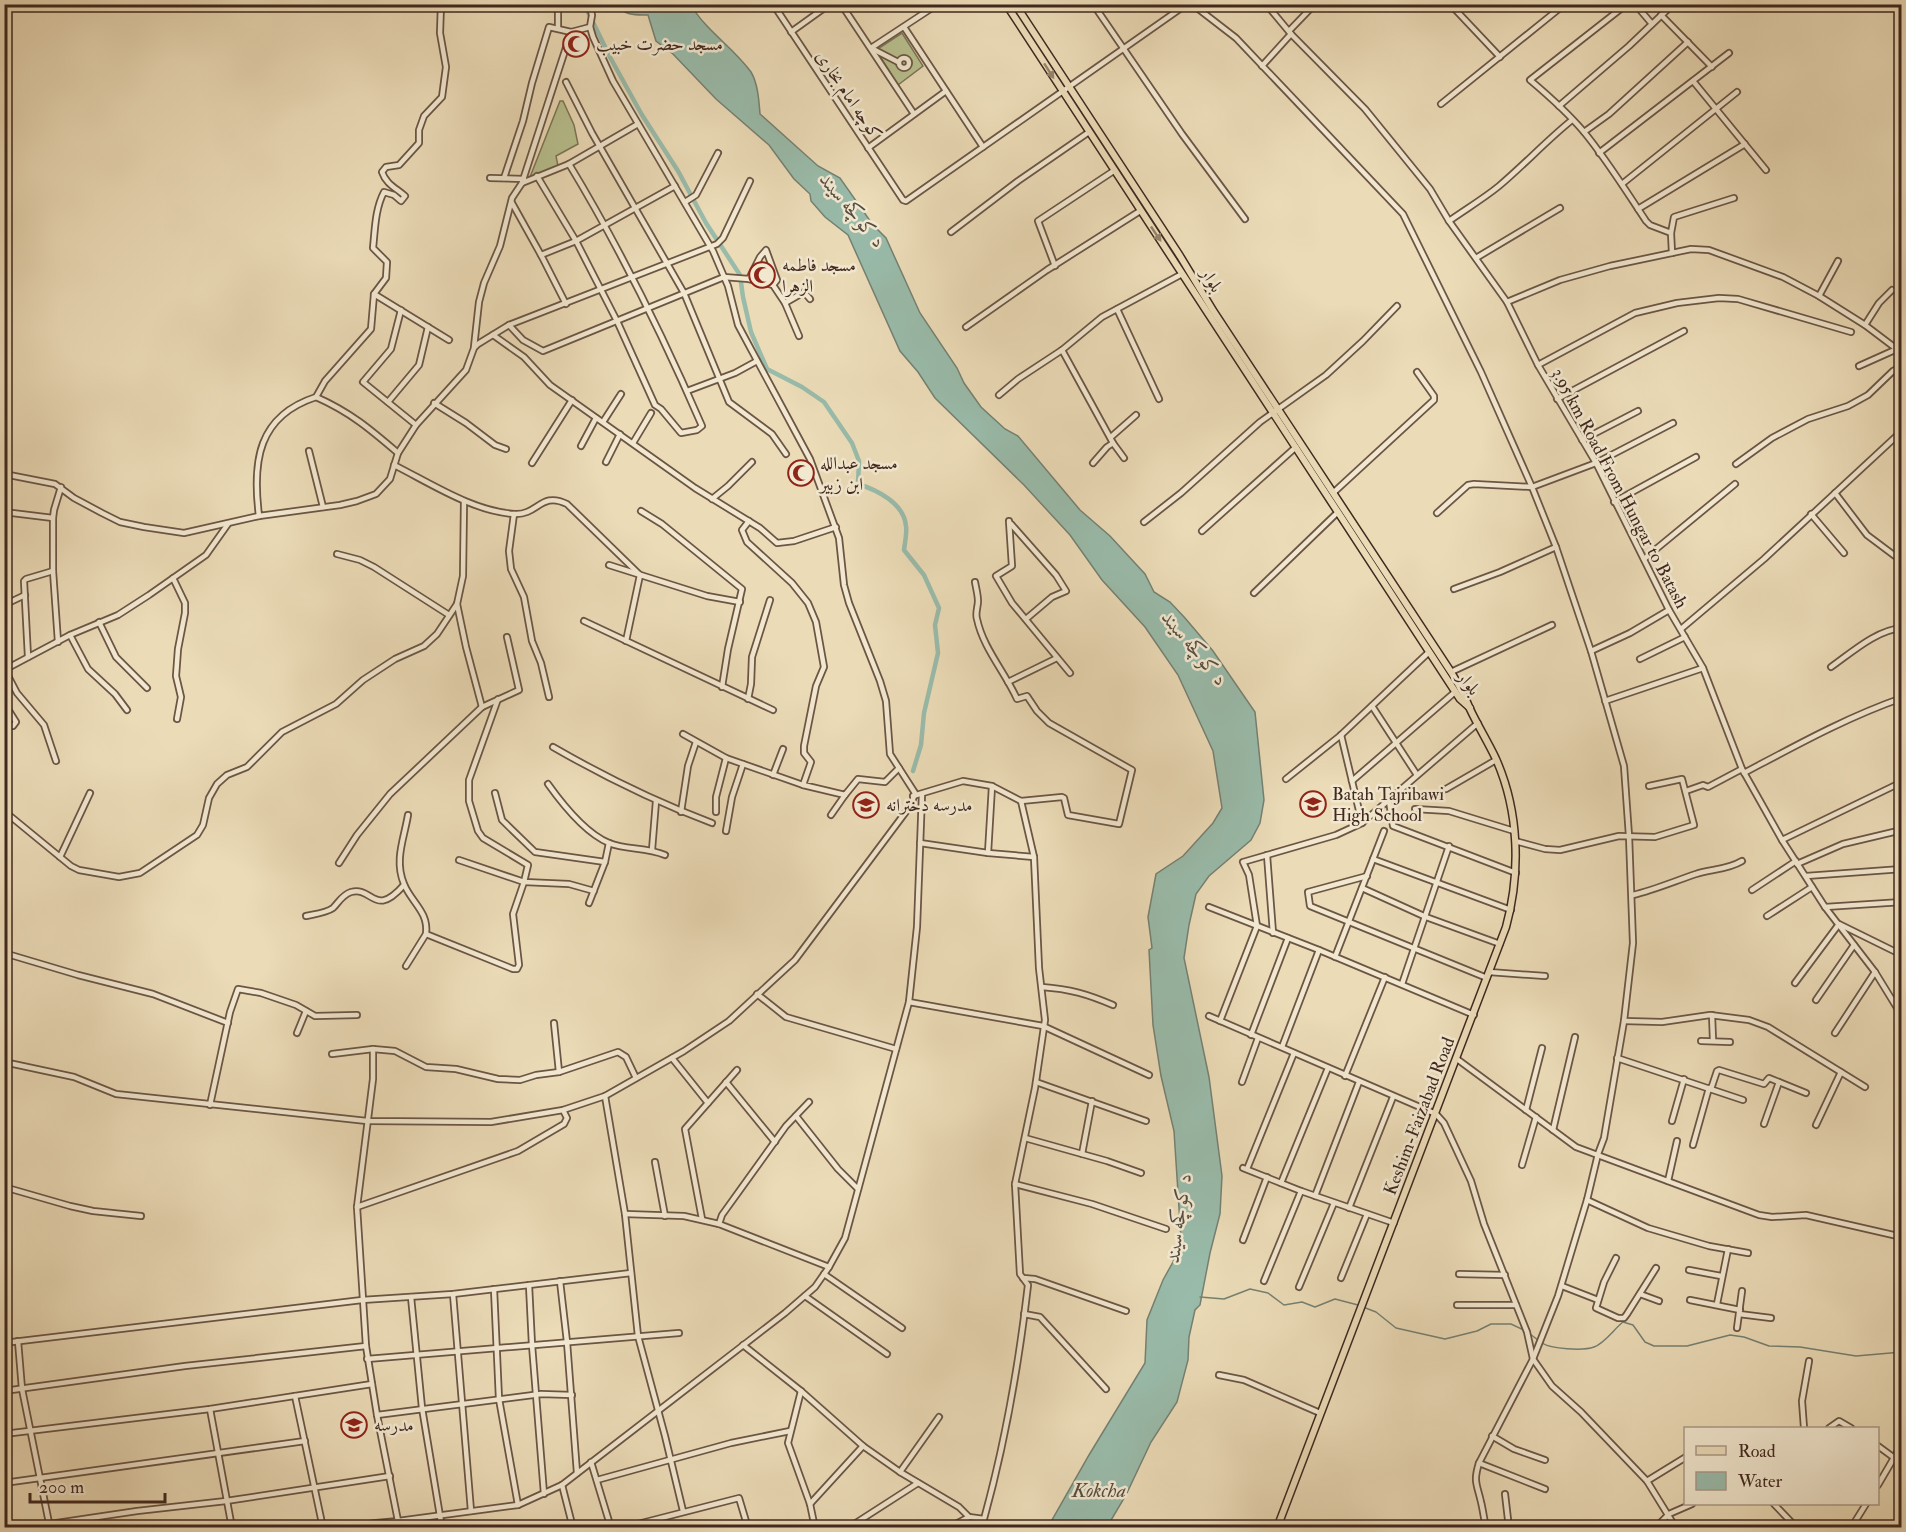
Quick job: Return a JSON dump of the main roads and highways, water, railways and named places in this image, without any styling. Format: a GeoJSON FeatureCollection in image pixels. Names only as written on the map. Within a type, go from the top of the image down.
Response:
{"type":"FeatureCollection","features":[{"type":"Feature","properties":{"kind":"main road","name":"بلوار"},"geometry":{"type":"LineString","coordinates":[[1006,4],[1182,274],[1333,493],[1424,638],[1429,652],[1455,692],[1470,709]]}},
{"type":"Feature","properties":{"kind":"main road","name":"بلوار"},"geometry":{"type":"LineString","coordinates":[[1014,4],[1180,256],[1211,314]]}},
{"type":"Feature","properties":{"kind":"main road","name":"بلوار"},"geometry":{"type":"LineString","coordinates":[[1276,411],[1338,512],[1424,638],[1451,672],[1466,697],[1470,709]]}},
{"type":"Feature","properties":{"kind":"main road","name":"Keshim-Faizabad Road"},"geometry":{"type":"LineString","coordinates":[[1277,1527],[1365,1293],[1474,1015],[1511,910],[1516,873],[1515,841],[1507,792],[1497,760],[1470,709]]}},
{"type":"Feature","properties":{"kind":"water","name":"Kokcha"},"geometry":{"type":"Polygon","coordinates":[[[617,5],[691,5],[704,23],[744,63],[755,82],[760,114],[818,166],[840,178],[873,225],[886,238],[920,313],[981,407],[1005,429],[1018,436],[1080,510],[1110,536],[1145,574],[1154,592],[1170,602],[1185,618],[1213,651],[1255,712],[1264,800],[1260,823],[1251,840],[1209,876],[1196,894],[1184,958],[1209,1077],[1222,1176],[1220,1214],[1200,1305],[1195,1310],[1189,1337],[1188,1360],[1177,1402],[1151,1442],[1126,1495],[1107,1527],[1048,1527],[1145,1363],[1147,1320],[1181,1239],[1174,1131],[1161,1076],[1153,1025],[1149,950],[1152,948],[1148,917],[1156,874],[1183,856],[1213,823],[1222,808],[1213,751],[1178,675],[1145,627],[1102,580],[1070,535],[1024,485],[935,398],[918,372],[900,351],[848,235],[825,217],[811,201],[810,194],[794,179],[769,145],[716,99],[673,54],[656,41],[648,15],[627,13],[617,5]]]}},
{"type":"Feature","properties":{"kind":"waterway"},"geometry":{"type":"LineString","coordinates":[[584,4],[642,115],[678,171],[706,223],[740,275],[751,332],[767,369],[802,387],[824,402],[852,443],[859,461],[858,484],[873,490],[895,504],[904,518],[906,526],[904,550],[924,575],[939,608],[935,625],[938,653],[924,713],[921,745],[913,771]]}},
{"type":"Feature","properties":{"kind":"waterway"},"geometry":{"type":"LineString","coordinates":[[1200,1297],[1224,1299],[1250,1289],[1268,1293],[1284,1305],[1302,1302],[1315,1307],[1335,1299],[1358,1305]]}},
{"type":"Feature","properties":{"kind":"waterway"},"geometry":{"type":"LineString","coordinates":[[1363,1307],[1376,1312],[1396,1328],[1445,1339],[1477,1331],[1491,1324],[1511,1324],[1526,1331]]}},
{"type":"Feature","properties":{"kind":"waterway"},"geometry":{"type":"LineString","coordinates":[[1542,1343],[1567,1349],[1594,1347],[1623,1322],[1633,1325],[1645,1342],[1654,1346],[1687,1346],[1730,1335],[1744,1337],[1769,1346],[1800,1347],[1856,1356],[1902,1352]]}},
{"type":"Feature","properties":{"kind":"waterway"},"geometry":{"type":"LineString","coordinates":[[1530,1334],[1538,1340]]}},
{"type":"Feature","properties":{"kind":"place","name":"مسجد حضرت خبیب"},"geometry":{"type":"Point","coordinates":[576,44]}},
{"type":"Feature","properties":{"kind":"place","name":"مسجد فاطمه الزهرا"},"geometry":{"type":"Point","coordinates":[762,275]}},
{"type":"Feature","properties":{"kind":"place","name":"مسجد عبدالله ابن زبیر"},"geometry":{"type":"Point","coordinates":[801,473]}},
{"type":"Feature","properties":{"kind":"place","name":"Batah Tajribawi High School"},"geometry":{"type":"Point","coordinates":[1313,804]}},
{"type":"Feature","properties":{"kind":"place","name":"مدرسه دخترانه"},"geometry":{"type":"Point","coordinates":[866,805]}},
{"type":"Feature","properties":{"kind":"place","name":"مدرسه"},"geometry":{"type":"Point","coordinates":[354,1425]}},
{"type":"Feature","properties":{"kind":"water label","name":"د کوکچه سیند"},"geometry":{"type":"Point","coordinates":[853,210]}},
{"type":"Feature","properties":{"kind":"water label","name":"د کوکچه سیند"},"geometry":{"type":"Point","coordinates":[1195,648]}},
{"type":"Feature","properties":{"kind":"water label","name":"د کوکچه سیند"},"geometry":{"type":"Point","coordinates":[1178,1218]}}]}
